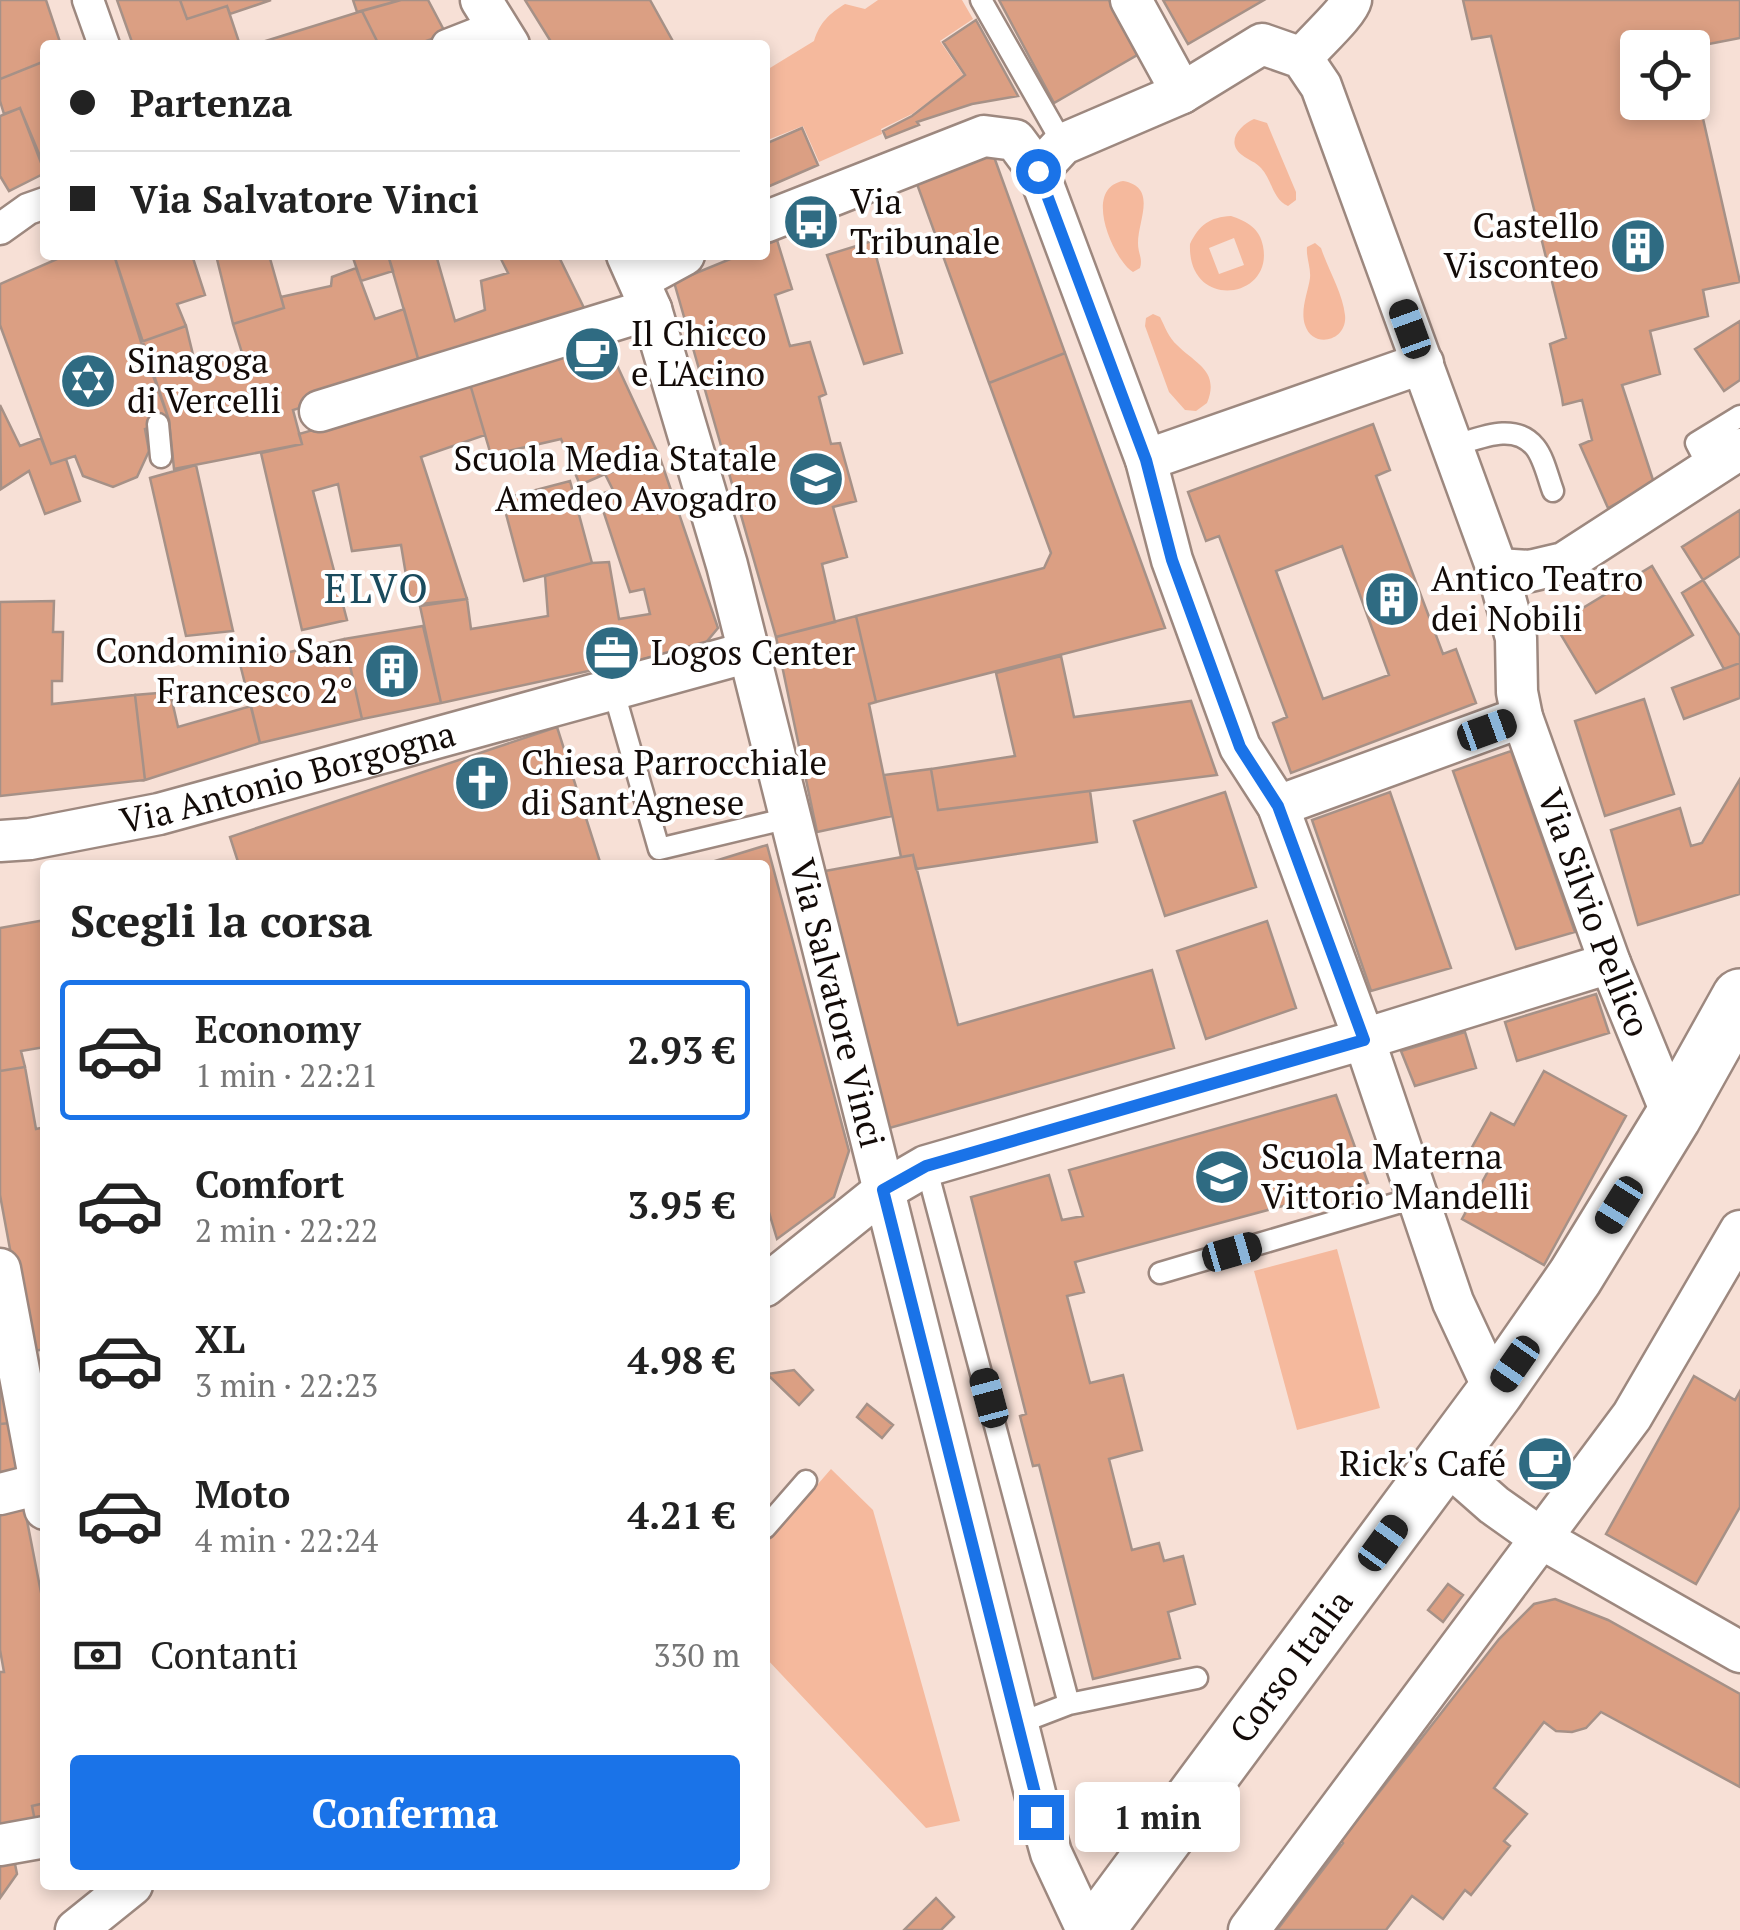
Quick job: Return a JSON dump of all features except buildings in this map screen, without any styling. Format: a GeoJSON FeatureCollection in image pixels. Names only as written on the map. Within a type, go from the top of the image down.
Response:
{"type":"FeatureCollection","features":[{"type":"Feature","properties":{"kind":"main road","name":"Corso Italia"},"geometry":{"type":"LineString","coordinates":[[1096,1930],[1495,1392],[1575,1276],[1673,1117],[1740,997]]}},
{"type":"Feature","properties":{"kind":"street"},"geometry":{"type":"LineString","coordinates":[[88,0],[102,40]]}},
{"type":"Feature","properties":{"kind":"street"},"geometry":{"type":"LineString","coordinates":[[1131,0],[1182,93]]}},
{"type":"Feature","properties":{"kind":"street"},"geometry":{"type":"LineString","coordinates":[[1050,158],[1182,93],[1262,44],[1302,58],[1349,8],[1351,0]]}},
{"type":"Feature","properties":{"kind":"street"},"geometry":{"type":"LineString","coordinates":[[458,40],[496,23]]}},
{"type":"Feature","properties":{"kind":"street","name":"Via Silvio Pellico"},"geometry":{"type":"LineString","coordinates":[[1302,58],[1321,86],[1497,569],[1516,638],[1517,692],[1522,717],[1610,963],[1673,1117]]}},
{"type":"Feature","properties":{"kind":"street"},"geometry":{"type":"LineString","coordinates":[[770,220],[984,136],[1015,140],[1050,158],[1146,460],[1172,560],[1240,747],[1278,806],[1364,1040],[1453,1302],[1495,1392]]}},
{"type":"Feature","properties":{"kind":"street"},"geometry":{"type":"LineString","coordinates":[[0,229],[40,204]]}},
{"type":"Feature","properties":{"kind":"street"},"geometry":{"type":"LineString","coordinates":[[320,411],[639,281],[675,260]]}},
{"type":"Feature","properties":{"kind":"street","name":"Via Salvatore Vinci"},"geometry":{"type":"LineString","coordinates":[[639,281],[749,652],[1016,1724],[1051,1852],[1086,1930]]}},
{"type":"Feature","properties":{"kind":"street"},"geometry":{"type":"LineString","coordinates":[[1146,460],[1423,362]]}},
{"type":"Feature","properties":{"kind":"street"},"geometry":{"type":"LineString","coordinates":[[1497,569],[1530,571],[1564,563],[1725,458]]}},
{"type":"Feature","properties":{"kind":"street","name":"Via Antonio Borgogna"},"geometry":{"type":"LineString","coordinates":[[0,841],[30,839],[159,814],[749,652]]}},
{"type":"Feature","properties":{"kind":"street"},"geometry":{"type":"LineString","coordinates":[[1278,806],[1522,717]]}},
{"type":"Feature","properties":{"kind":"street"},"geometry":{"type":"LineString","coordinates":[[770,1282],[883,1190],[926,1166],[1364,1040],[1610,963]]}},
{"type":"Feature","properties":{"kind":"street"},"geometry":{"type":"LineString","coordinates":[[1249,1930],[1632,1416],[1740,1231]]}},
{"type":"Feature","properties":{"kind":"street"},"geometry":{"type":"LineString","coordinates":[[0,1270],[40,1480]]}},
{"type":"Feature","properties":{"kind":"street"},"geometry":{"type":"LineString","coordinates":[[1444,1461],[1542,1538],[1740,1652]]}},
{"type":"Feature","properties":{"kind":"street"},"geometry":{"type":"LineString","coordinates":[[0,1494],[40,1496]]}},
{"type":"Feature","properties":{"kind":"street"},"geometry":{"type":"LineString","coordinates":[[0,1844],[40,1839]]}},
{"type":"Feature","properties":{"kind":"street"},"geometry":{"type":"LineString","coordinates":[[76,1930],[124,1890]]}},
{"type":"Feature","properties":{"kind":"lane"},"geometry":{"type":"LineString","coordinates":[[981,0],[1050,158]]}},
{"type":"Feature","properties":{"kind":"lane"},"geometry":{"type":"LineString","coordinates":[[1725,458],[1696,442],[1740,416]]}},
{"type":"Feature","properties":{"kind":"lane"},"geometry":{"type":"LineString","coordinates":[[158,424],[161,457]]}},
{"type":"Feature","properties":{"kind":"lane"},"geometry":{"type":"LineString","coordinates":[[1453,446],[1501,432],[1523,438],[1536,448],[1553,491]]}},
{"type":"Feature","properties":{"kind":"lane"},"geometry":{"type":"LineString","coordinates":[[613,689],[659,849],[789,818]]}},
{"type":"Feature","properties":{"kind":"lane"},"geometry":{"type":"LineString","coordinates":[[926,1166],[1070,1704]]}},
{"type":"Feature","properties":{"kind":"lane"},"geometry":{"type":"LineString","coordinates":[[1160,1272],[1418,1196]]}},
{"type":"Feature","properties":{"kind":"lane"},"geometry":{"type":"LineString","coordinates":[[770,1522],[806,1481]]}},
{"type":"Feature","properties":{"kind":"lane"},"geometry":{"type":"LineString","coordinates":[[1016,1724],[1070,1704],[1197,1678]]}},
{"type":"Feature","properties":{"kind":"shaded area"},"geometry":{"type":"Polygon","coordinates":[[[878,0],[962,0],[973,19],[940,41],[964,76],[912,114],[881,129],[882,134],[819,162],[803,126],[770,139],[770,68],[814,41],[826,19],[845,4],[865,9],[878,0]]]}},
{"type":"Feature","properties":{"kind":"shaded area"},"geometry":{"type":"Polygon","coordinates":[[[1254,119],[1267,123],[1296,192],[1296,200],[1288,206],[1279,199],[1261,168],[1235,145],[1240,130],[1254,119]]]}},
{"type":"Feature","properties":{"kind":"shaded area"},"geometry":{"type":"Polygon","coordinates":[[[1123,181],[1140,190],[1144,206],[1138,243],[1141,265],[1133,272],[1111,241],[1103,211],[1104,197],[1111,187],[1123,181]]]}},
{"type":"Feature","properties":{"kind":"shaded area"},"geometry":{"type":"Polygon","coordinates":[[[1231,216],[1252,226],[1263,246],[1263,264],[1256,278],[1244,287],[1230,290],[1215,288],[1202,280],[1193,266],[1190,244],[1206,223],[1231,216]],[[1234,238],[1209,248],[1219,274],[1244,265],[1234,238]]]}},
{"type":"Feature","properties":{"kind":"shaded area"},"geometry":{"type":"Polygon","coordinates":[[[1315,243],[1321,248],[1345,315],[1341,331],[1322,340],[1309,333],[1304,319],[1310,278],[1307,247],[1315,243]]]}},
{"type":"Feature","properties":{"kind":"shaded area"},"geometry":{"type":"Polygon","coordinates":[[[1153,314],[1160,317],[1174,342],[1208,376],[1207,403],[1196,411],[1185,410],[1169,392],[1145,326],[1146,318],[1153,314]]]}},
{"type":"Feature","properties":{"kind":"shaded area"},"geometry":{"type":"Polygon","coordinates":[[[1337,1249],[1380,1408],[1297,1430],[1254,1271],[1337,1249]]]}},
{"type":"Feature","properties":{"kind":"shaded area"},"geometry":{"type":"Polygon","coordinates":[[[831,1469],[873,1510],[960,1821],[926,1828],[770,1662],[770,1539],[831,1469]]]}},
{"type":"Feature","properties":{"kind":"place","name":"Via Tribunale"},"geometry":{"type":"Point","coordinates":[811,222]}},
{"type":"Feature","properties":{"kind":"place","name":"Castello Visconteo"},"geometry":{"type":"Point","coordinates":[1638,246]}},
{"type":"Feature","properties":{"kind":"place","name":"Il Chicco e L'Acino"},"geometry":{"type":"Point","coordinates":[592,354]}},
{"type":"Feature","properties":{"kind":"place","name":"Sinagoga di Vercelli"},"geometry":{"type":"Point","coordinates":[88,381]}},
{"type":"Feature","properties":{"kind":"place","name":"Scuola Media Statale Amedeo Avogadro"},"geometry":{"type":"Point","coordinates":[816,479]}},
{"type":"Feature","properties":{"kind":"place","name":"Antico Teatro dei Nobili"},"geometry":{"type":"Point","coordinates":[1392,599]}},
{"type":"Feature","properties":{"kind":"place","name":"Logos Center"},"geometry":{"type":"Point","coordinates":[612,653]}},
{"type":"Feature","properties":{"kind":"place","name":"Condominio San Francesco 2°"},"geometry":{"type":"Point","coordinates":[392,671]}},
{"type":"Feature","properties":{"kind":"place","name":"Chiesa Parrocchiale di Sant'Agnese"},"geometry":{"type":"Point","coordinates":[482,783]}},
{"type":"Feature","properties":{"kind":"place","name":"Scuola Materna Vittorio Mandelli"},"geometry":{"type":"Point","coordinates":[1222,1177]}},
{"type":"Feature","properties":{"kind":"place","name":"Rick's Café"},"geometry":{"type":"Point","coordinates":[1545,1464]}},
{"type":"Feature","properties":{"kind":"district","name":"ELVO"},"geometry":{"type":"Point","coordinates":[377,589]}},
{"type":"Feature","properties":{"kind":"route"},"geometry":{"type":"LineString","coordinates":[[1038,171],[1146,460],[1172,560],[1240,747],[1278,806],[1364,1040],[926,1166],[883,1190],[1041,1817]]}}]}
